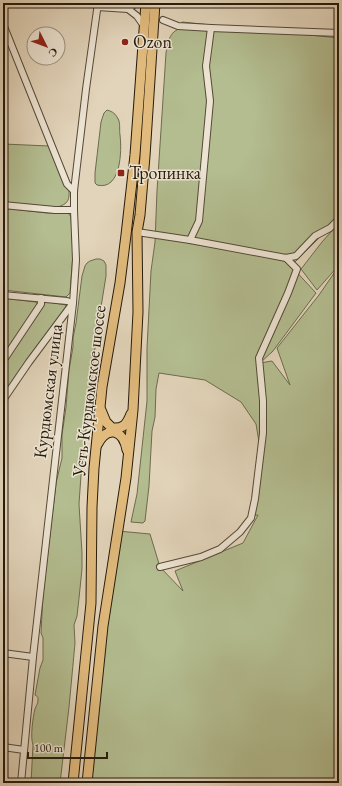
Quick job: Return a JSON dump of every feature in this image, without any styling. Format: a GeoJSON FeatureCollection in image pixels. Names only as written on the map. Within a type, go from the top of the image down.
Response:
{"type":"FeatureCollection","features":[{"type":"Feature","properties":{"kind":"main road","name":"Усть-Курдюмское шоссе"},"geometry":{"type":"LineString","coordinates":[[73,783],[91,603],[94,468],[102,387],[120,284],[126,235],[146,3]]}},
{"type":"Feature","properties":{"kind":"main road"},"geometry":{"type":"LineString","coordinates":[[87,783],[103,626],[126,478],[133,410],[138,312],[137,232],[140,214],[155,3]]}},
{"type":"Feature","properties":{"kind":"main road"},"geometry":{"type":"LineString","coordinates":[[100,407],[106,422],[112,428],[120,428],[128,421],[133,410]]}},
{"type":"Feature","properties":{"kind":"main road"},"geometry":{"type":"LineString","coordinates":[[97,445],[103,436],[108,433],[115,432],[125,440],[128,454]]}},
{"type":"Feature","properties":{"kind":"street"},"geometry":{"type":"LineString","coordinates":[[128,9],[136,3]]}},
{"type":"Feature","properties":{"kind":"street"},"geometry":{"type":"LineString","coordinates":[[98,5],[128,9],[137,16],[144,27]]}},
{"type":"Feature","properties":{"kind":"street","name":"Курдюмская улица"},"geometry":{"type":"LineString","coordinates":[[21,783],[33,657],[73,303],[76,260],[74,191],[98,5]]}},
{"type":"Feature","properties":{"kind":"street"},"geometry":{"type":"LineString","coordinates":[[163,20],[178,26],[339,33]]}},
{"type":"Feature","properties":{"kind":"street"},"geometry":{"type":"LineString","coordinates":[[3,24],[67,184],[74,191]]}},
{"type":"Feature","properties":{"kind":"street"},"geometry":{"type":"LineString","coordinates":[[190,240],[199,221],[210,101],[206,66],[210,28]]}},
{"type":"Feature","properties":{"kind":"street"},"geometry":{"type":"LineString","coordinates":[[3,205],[55,210],[74,210]]}},
{"type":"Feature","properties":{"kind":"street"},"geometry":{"type":"LineString","coordinates":[[137,232],[190,240],[286,258],[296,256],[315,236],[330,228],[339,219]]}},
{"type":"Feature","properties":{"kind":"street"},"geometry":{"type":"LineString","coordinates":[[160,567],[201,557],[220,549],[240,532],[250,518],[263,433],[259,358],[297,269],[286,258]]}},
{"type":"Feature","properties":{"kind":"street"},"geometry":{"type":"LineString","coordinates":[[3,294],[67,301],[73,303],[28,362],[3,400]]}},
{"type":"Feature","properties":{"kind":"street"},"geometry":{"type":"LineString","coordinates":[[3,361],[41,304],[41,298]]}},
{"type":"Feature","properties":{"kind":"street"},"geometry":{"type":"LineString","coordinates":[[3,653],[33,657]]}},
{"type":"Feature","properties":{"kind":"street"},"geometry":{"type":"LineString","coordinates":[[3,747],[24,750]]}},
{"type":"Feature","properties":{"kind":"green space"},"geometry":{"type":"Polygon","coordinates":[[[182,22],[339,38],[339,216],[291,266],[316,293],[273,351],[260,363],[272,361],[290,385],[277,348],[319,295],[339,266],[339,783],[87,783],[118,531],[150,534],[160,567],[183,591],[175,571],[243,543],[258,515],[250,516],[260,448],[256,424],[241,402],[205,380],[159,373],[156,389],[155,417],[152,431],[149,486],[145,521],[143,523],[131,522],[137,494],[147,401],[147,348],[151,271],[155,242],[166,53],[170,36],[179,29],[184,28],[182,22]]]}},
{"type":"Feature","properties":{"kind":"green space"},"geometry":{"type":"Polygon","coordinates":[[[107,110],[114,113],[119,121],[121,142],[120,159],[115,176],[111,182],[105,185],[97,185],[95,183],[95,173],[101,122],[104,113],[107,110]]]}},
{"type":"Feature","properties":{"kind":"green space"},"geometry":{"type":"Polygon","coordinates":[[[3,144],[49,146],[69,191],[68,201],[61,206],[54,208],[3,203],[3,144]]]}},
{"type":"Feature","properties":{"kind":"green space"},"geometry":{"type":"Polygon","coordinates":[[[3,208],[47,213],[68,213],[71,217],[73,253],[70,293],[66,297],[3,290],[3,208]]]}},
{"type":"Feature","properties":{"kind":"green space"},"geometry":{"type":"Polygon","coordinates":[[[339,223],[339,265],[317,290],[301,269],[339,223]]]}},
{"type":"Feature","properties":{"kind":"green space"},"geometry":{"type":"Polygon","coordinates":[[[96,259],[104,261],[106,265],[106,276],[96,338],[81,475],[79,504],[82,569],[77,616],[74,625],[75,643],[60,783],[31,783],[33,745],[32,727],[35,709],[38,703],[38,697],[35,695],[43,660],[43,638],[41,633],[43,595],[56,483],[62,458],[62,435],[69,370],[82,276],[87,263],[96,259]]]}},
{"type":"Feature","properties":{"kind":"green space"},"geometry":{"type":"Polygon","coordinates":[[[3,298],[36,302],[38,305],[3,357],[3,298]]]}},
{"type":"Feature","properties":{"kind":"green space"},"geometry":{"type":"Polygon","coordinates":[[[48,302],[66,305],[66,307],[27,360],[3,396],[3,364],[44,303],[48,302]]]}},
{"type":"Feature","properties":{"kind":"place","name":"Ozon"},"geometry":{"type":"Point","coordinates":[125,42]}},
{"type":"Feature","properties":{"kind":"place","name":"Тропинка"},"geometry":{"type":"Point","coordinates":[121,173]}}]}
